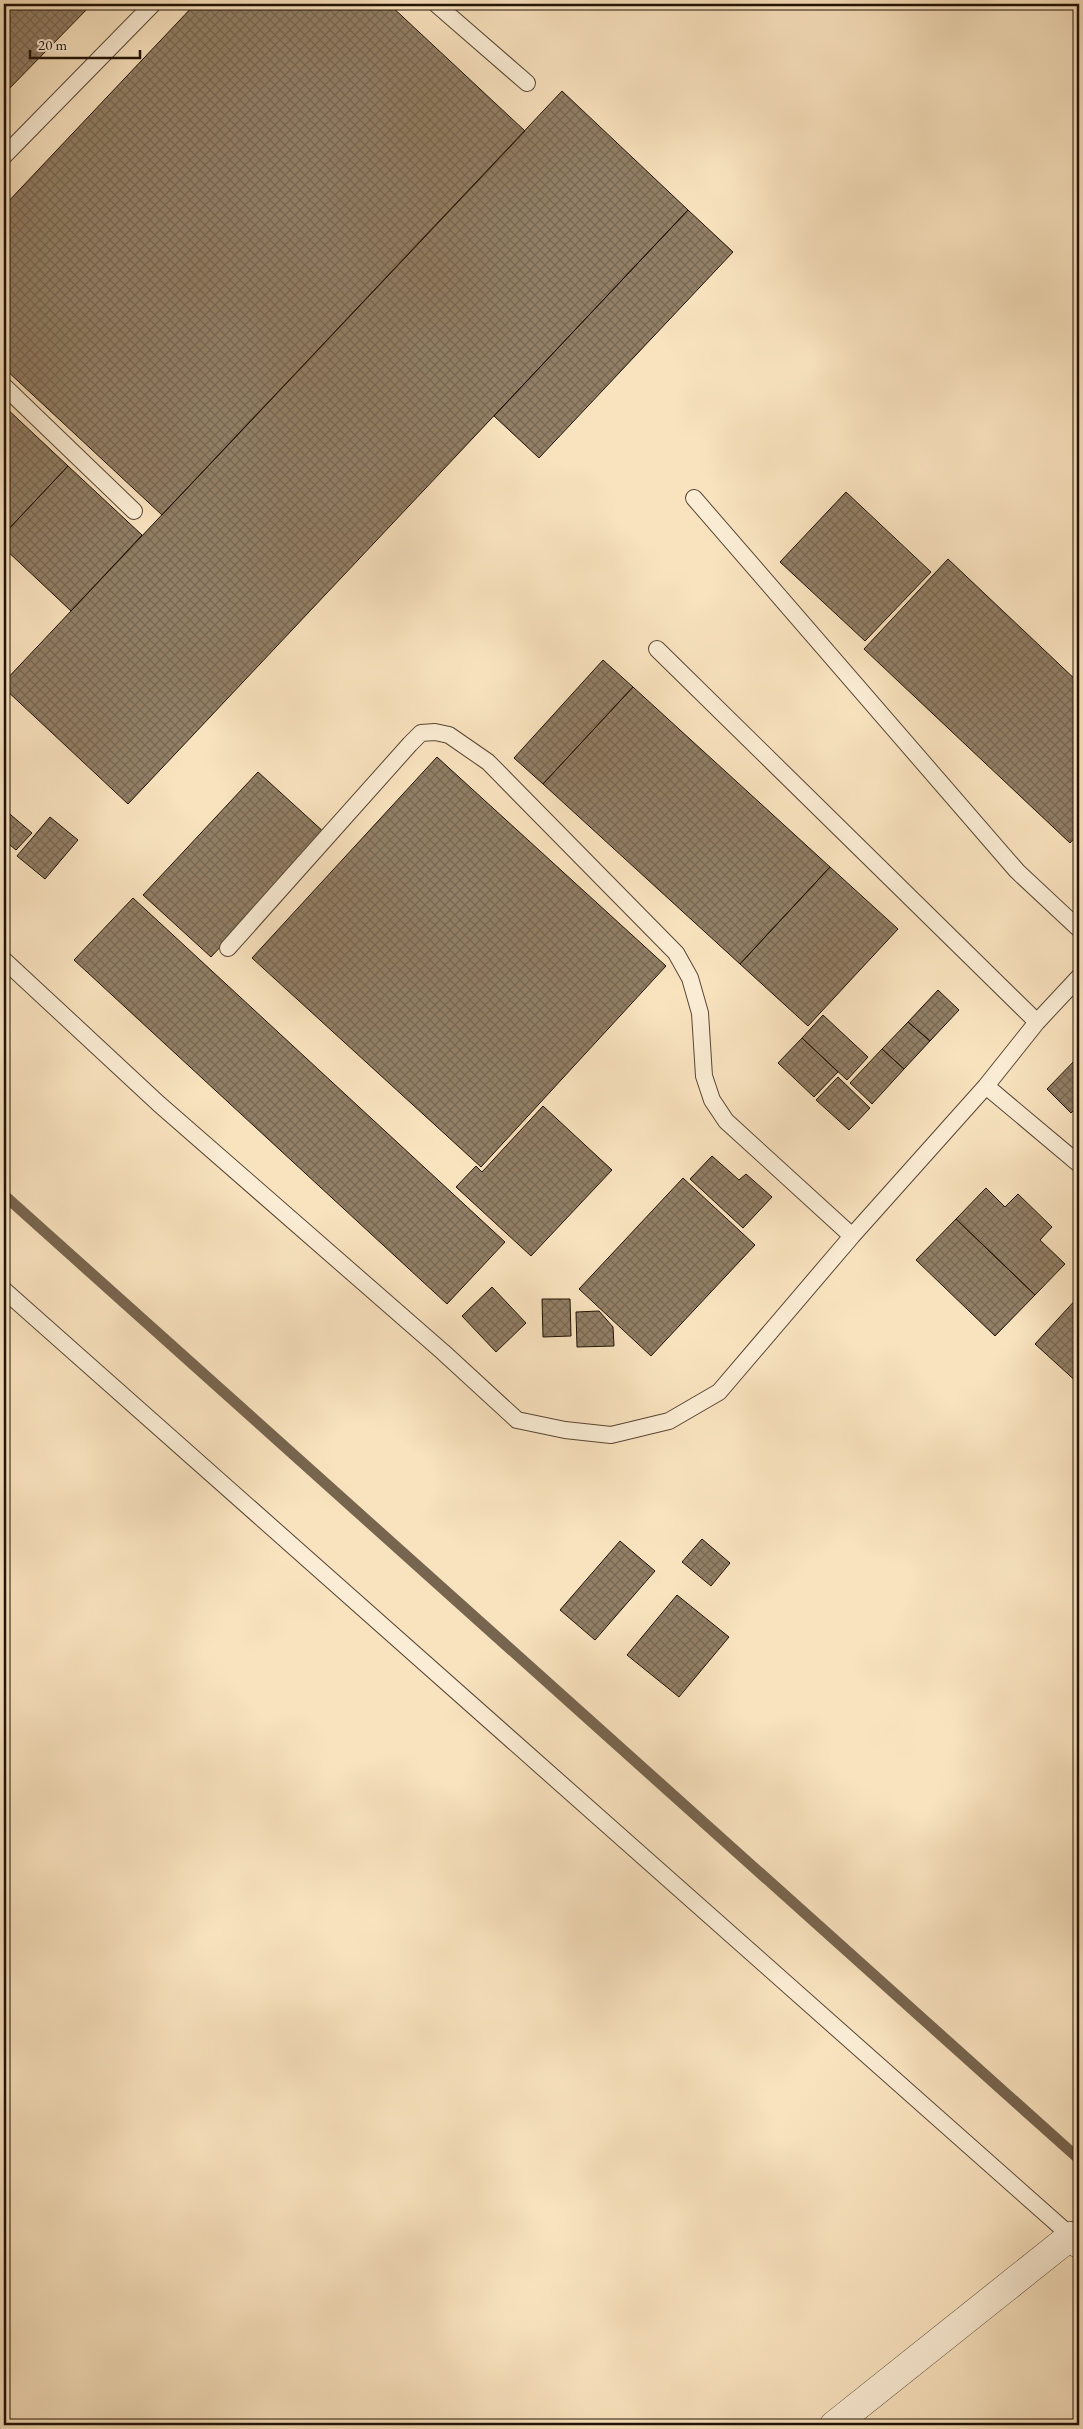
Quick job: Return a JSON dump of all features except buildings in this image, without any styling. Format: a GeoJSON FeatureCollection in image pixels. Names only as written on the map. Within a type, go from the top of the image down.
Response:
{"type":"FeatureCollection","features":[{"type":"Feature","properties":{"kind":"street"},"geometry":{"type":"LineString","coordinates":[[834,2425],[1076,2236]]}},
{"type":"Feature","properties":{"kind":"lane"},"geometry":{"type":"LineString","coordinates":[[4,156],[153,4]]}},
{"type":"Feature","properties":{"kind":"lane"},"geometry":{"type":"LineString","coordinates":[[436,4],[527,83]]}},
{"type":"Feature","properties":{"kind":"lane"},"geometry":{"type":"LineString","coordinates":[[4,386],[134,511]]}},
{"type":"Feature","properties":{"kind":"lane"},"geometry":{"type":"LineString","coordinates":[[694,498],[1017,871],[1079,929]]}},
{"type":"Feature","properties":{"kind":"lane"},"geometry":{"type":"LineString","coordinates":[[657,649],[1037,1022]]}},
{"type":"Feature","properties":{"kind":"lane"},"geometry":{"type":"LineString","coordinates":[[228,948],[410,744],[421,734],[435,732],[449,735],[488,762],[676,953],[690,978],[700,1014],[704,1076],[712,1100],[726,1121],[852,1236]]}},
{"type":"Feature","properties":{"kind":"lane"},"geometry":{"type":"LineString","coordinates":[[4,960],[166,1110],[443,1352],[517,1420],[564,1430],[611,1435],[669,1421],[719,1392],[852,1236],[986,1086],[1037,1022],[1079,977]]}},
{"type":"Feature","properties":{"kind":"lane"},"geometry":{"type":"LineString","coordinates":[[986,1086],[1079,1164]]}},
{"type":"Feature","properties":{"kind":"lane"},"geometry":{"type":"LineString","coordinates":[[4,1290],[1076,2236]]}},
{"type":"Feature","properties":{"kind":"waterway"},"geometry":{"type":"LineString","coordinates":[[4,1195],[1079,2159]]}}]}
